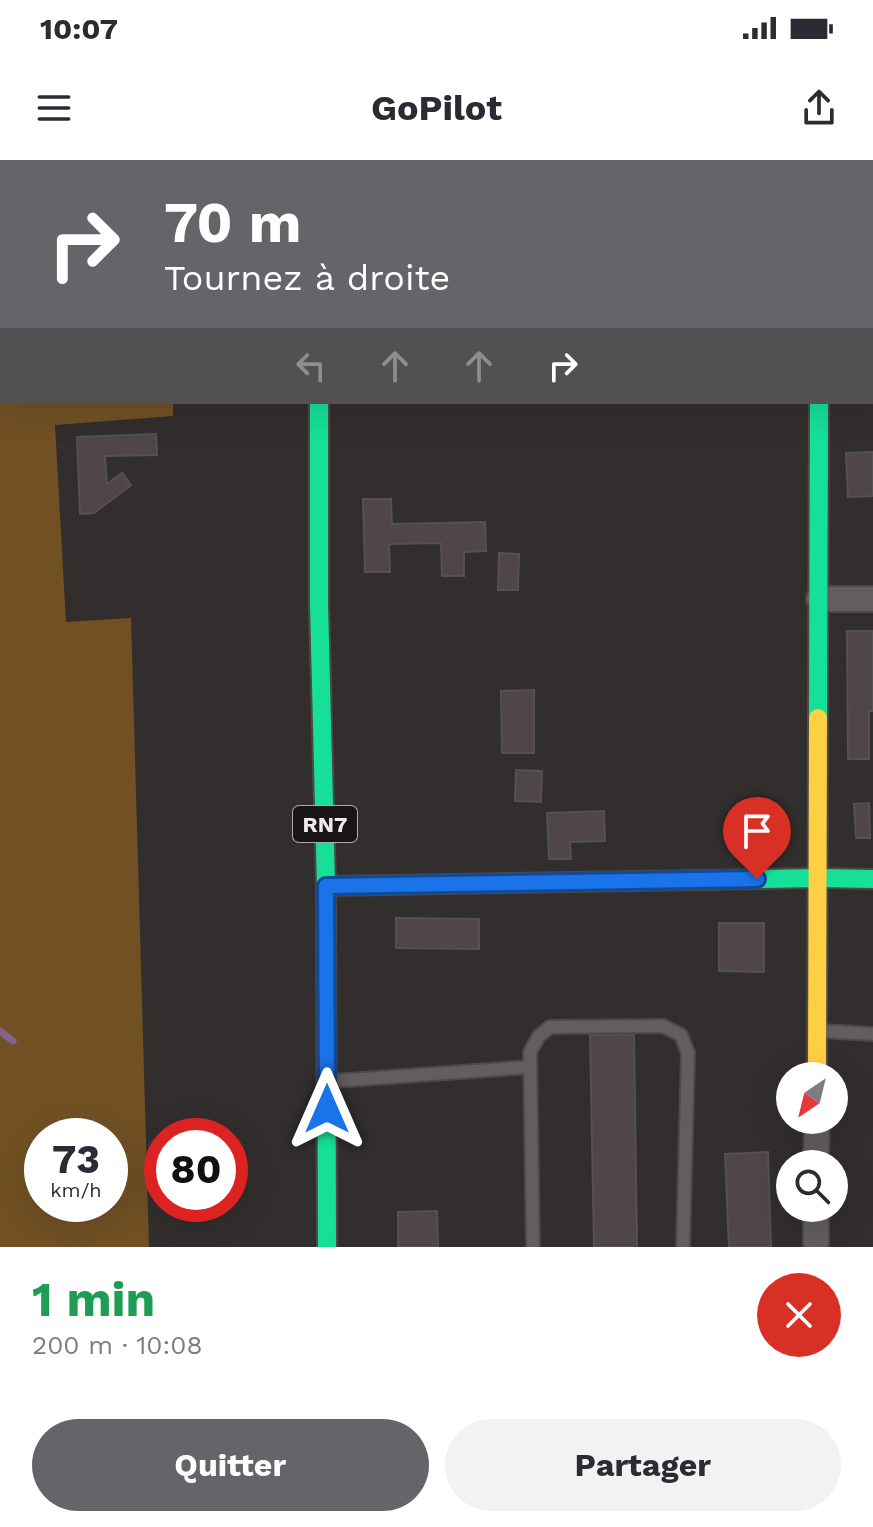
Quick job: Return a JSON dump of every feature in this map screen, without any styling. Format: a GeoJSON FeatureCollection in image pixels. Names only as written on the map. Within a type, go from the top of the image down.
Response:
{"type":"FeatureCollection","features":[{"type":"Feature","properties":{"kind":"main road","name":"RN7"},"geometry":{"type":"LineString","coordinates":[[319,404],[319,604],[326,886],[327,1247]]}},
{"type":"Feature","properties":{"kind":"main road"},"geometry":{"type":"LineString","coordinates":[[817,1062],[819,404]]}},
{"type":"Feature","properties":{"kind":"main road"},"geometry":{"type":"LineString","coordinates":[[326,886],[873,879]]}},
{"type":"Feature","properties":{"kind":"street"},"geometry":{"type":"LineString","coordinates":[[819,599],[873,599]]}},
{"type":"Feature","properties":{"kind":"street"},"geometry":{"type":"LineString","coordinates":[[816,1222],[816,1247]]}},
{"type":"Feature","properties":{"kind":"lane"},"geometry":{"type":"LineString","coordinates":[[533,1247],[530,1052],[539,1036],[550,1027],[663,1026],[681,1035],[688,1053],[683,1247]]}},
{"type":"Feature","properties":{"kind":"lane"},"geometry":{"type":"LineString","coordinates":[[818,1031],[873,1034]]}},
{"type":"Feature","properties":{"kind":"lane"},"geometry":{"type":"LineString","coordinates":[[327,1081],[530,1067]]}},
{"type":"Feature","properties":{"kind":"shaded area"},"geometry":{"type":"Polygon","coordinates":[[[0,404],[173,404],[173,416],[55,425],[66,622],[131,618],[145,1118],[144,1222],[148,1222],[149,1247],[0,1247],[0,404]]]}},
{"type":"Feature","properties":{"kind":"building"},"geometry":{"type":"Polygon","coordinates":[[[156,434],[157,455],[105,456],[107,484],[122,473],[131,485],[94,513],[80,514],[77,437],[156,434]]]}},
{"type":"Feature","properties":{"kind":"building"},"geometry":{"type":"Polygon","coordinates":[[[873,452],[873,496],[848,497],[846,453],[873,452]]]}},
{"type":"Feature","properties":{"kind":"building"},"geometry":{"type":"Polygon","coordinates":[[[363,499],[391,499],[392,524],[485,522],[486,551],[464,552],[464,576],[442,576],[441,543],[389,544],[390,572],[365,572],[363,499]]]}},
{"type":"Feature","properties":{"kind":"building"},"geometry":{"type":"Polygon","coordinates":[[[499,553],[519,554],[518,590],[498,590],[499,553]]]}},
{"type":"Feature","properties":{"kind":"building"},"geometry":{"type":"Polygon","coordinates":[[[847,631],[873,631],[873,711],[869,711],[869,759],[848,759],[847,631]]]}},
{"type":"Feature","properties":{"kind":"building"},"geometry":{"type":"Polygon","coordinates":[[[534,690],[534,753],[502,753],[501,691],[534,690]]]}},
{"type":"Feature","properties":{"kind":"building"},"geometry":{"type":"Polygon","coordinates":[[[516,770],[542,771],[541,802],[515,801],[516,770]]]}},
{"type":"Feature","properties":{"kind":"building"},"geometry":{"type":"Polygon","coordinates":[[[869,803],[870,838],[856,838],[854,804],[869,803]]]}},
{"type":"Feature","properties":{"kind":"building"},"geometry":{"type":"Polygon","coordinates":[[[604,811],[605,841],[570,842],[571,859],[549,859],[547,813],[604,811]]]}},
{"type":"Feature","properties":{"kind":"building"},"geometry":{"type":"Polygon","coordinates":[[[396,918],[479,919],[479,949],[396,948],[396,918]]]}},
{"type":"Feature","properties":{"kind":"building"},"geometry":{"type":"Polygon","coordinates":[[[719,923],[764,923],[764,972],[719,971],[719,923]]]}},
{"type":"Feature","properties":{"kind":"building"},"geometry":{"type":"Polygon","coordinates":[[[590,1035],[634,1035],[637,1247],[594,1247],[590,1035]]]}},
{"type":"Feature","properties":{"kind":"building"},"geometry":{"type":"Polygon","coordinates":[[[768,1152],[771,1247],[729,1247],[725,1154],[768,1152]]]}},
{"type":"Feature","properties":{"kind":"building"},"geometry":{"type":"Polygon","coordinates":[[[437,1211],[438,1247],[398,1247],[398,1212],[437,1211]]]}},
{"type":"Feature","properties":{"kind":"waterway"},"geometry":{"type":"LineString","coordinates":[[0,1031],[13,1041]]}},
{"type":"Feature","properties":{"kind":"traffic: fast"},"geometry":{"type":"LineString","coordinates":[[319,404],[319,604],[326,886],[327,1247]]}},
{"type":"Feature","properties":{"kind":"traffic: fast"},"geometry":{"type":"LineString","coordinates":[[818,718],[819,404]]}},
{"type":"Feature","properties":{"kind":"traffic: fast"},"geometry":{"type":"LineString","coordinates":[[326,886],[873,879]]}},
{"type":"Feature","properties":{"kind":"traffic: slow"},"geometry":{"type":"LineString","coordinates":[[817,1062],[818,718]]}},
{"type":"Feature","properties":{"kind":"route"},"geometry":{"type":"LineString","coordinates":[[327,1109],[326,886],[757,879]]}}]}
